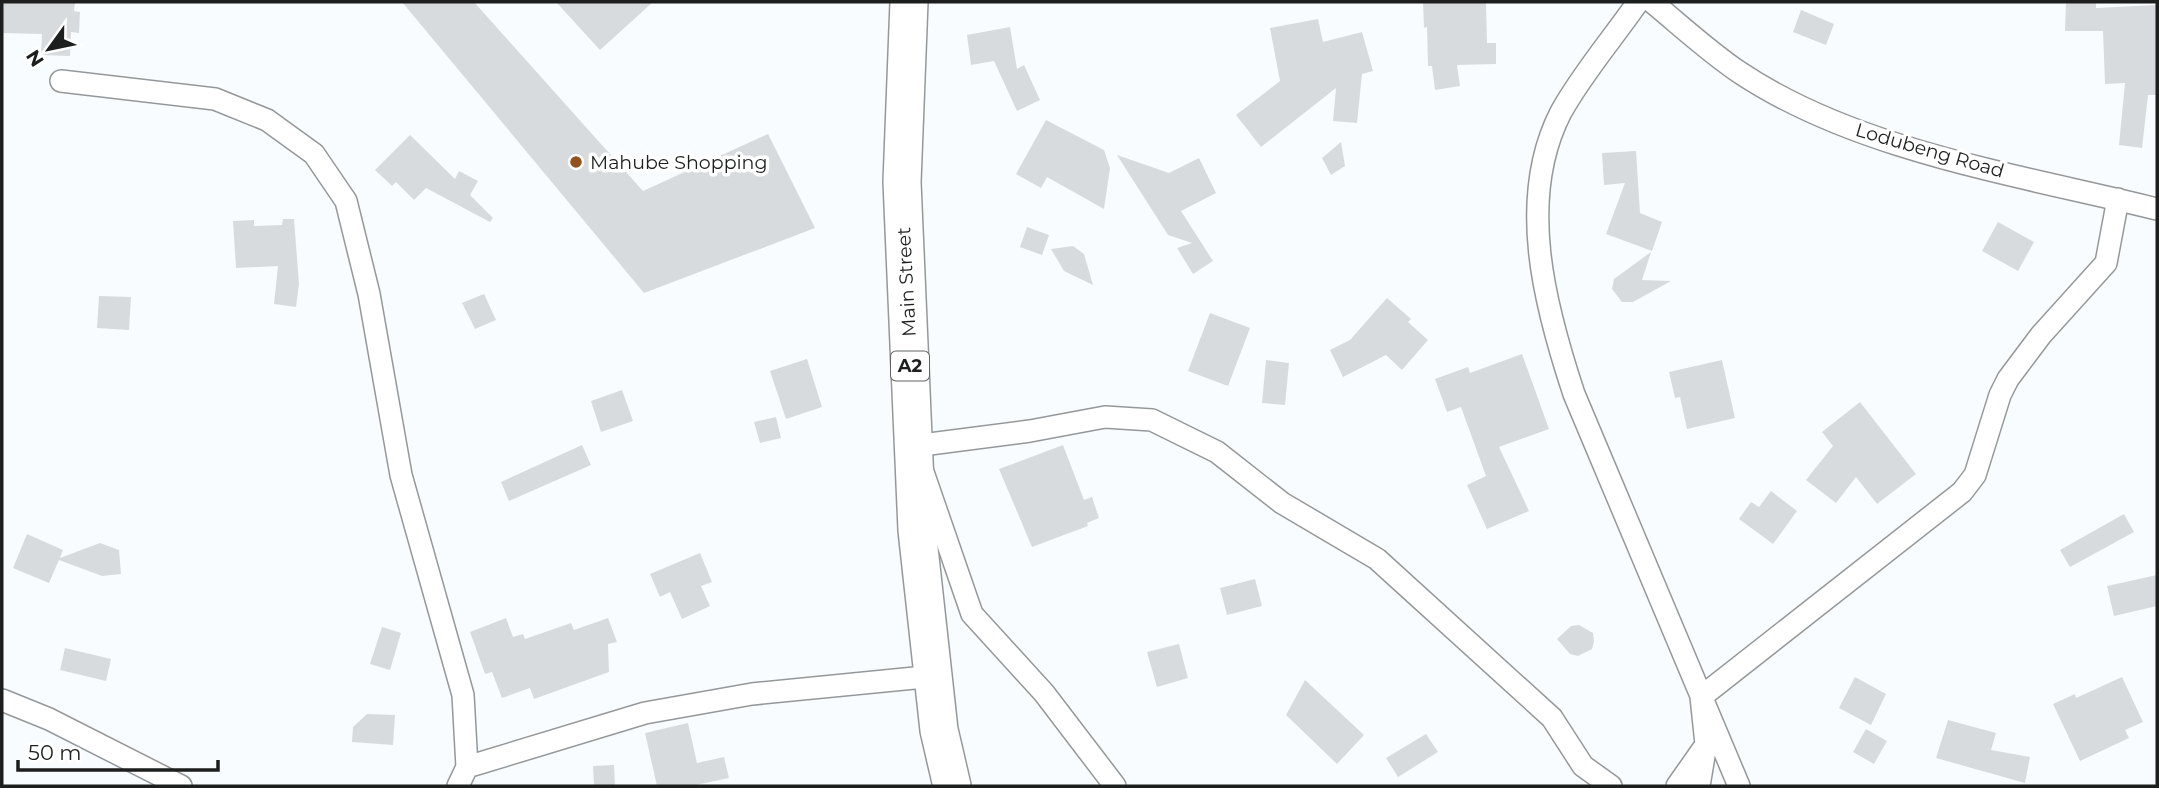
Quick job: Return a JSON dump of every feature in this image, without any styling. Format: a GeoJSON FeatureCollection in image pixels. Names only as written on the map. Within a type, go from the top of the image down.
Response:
{"type":"FeatureCollection","features":[{"type":"Feature","properties":{"kind":"highway","name":"Main Street"},"geometry":{"type":"LineString","coordinates":[[909,2],[901,182],[917,530],[939,730],[952,786]]}},
{"type":"Feature","properties":{"kind":"highway","name":"Main Street"},"geometry":{"type":"LineString","coordinates":[[929,786],[939,730]]}},
{"type":"Feature","properties":{"kind":"street"},"geometry":{"type":"LineString","coordinates":[[1638,2],[1562,112],[1546,150],[1539,204],[1543,279],[1556,339],[1574,394],[1739,786]]}},
{"type":"Feature","properties":{"kind":"street","name":"Lodubeng Road"},"geometry":{"type":"LineString","coordinates":[[1652,2],[1739,72],[1800,106],[1859,132],[1904,147],[2157,209]]}},
{"type":"Feature","properties":{"kind":"street"},"geometry":{"type":"LineString","coordinates":[[61,81],[215,99],[267,120],[314,154],[346,201],[369,295],[401,475],[463,695],[462,777],[645,713],[752,694],[935,676]]}},
{"type":"Feature","properties":{"kind":"street"},"geometry":{"type":"LineString","coordinates":[[1701,697],[1962,492],[1975,475],[2008,379],[2034,344],[2106,263],[2118,199]]}},
{"type":"Feature","properties":{"kind":"street"},"geometry":{"type":"LineString","coordinates":[[1115,786],[1044,693],[972,614],[914,446],[1105,418],[1152,420],[1217,452],[1282,503],[1377,559],[1552,718],[1583,766],[1611,786]]}},
{"type":"Feature","properties":{"kind":"street"},"geometry":{"type":"LineString","coordinates":[[1699,786],[1706,744],[1701,697]]}},
{"type":"Feature","properties":{"kind":"street"},"geometry":{"type":"LineString","coordinates":[[2,700],[49,719],[181,786]]}},
{"type":"Feature","properties":{"kind":"street"},"geometry":{"type":"LineString","coordinates":[[1677,786],[1706,744]]}},
{"type":"Feature","properties":{"kind":"building"},"geometry":{"type":"Polygon","coordinates":[[[2,2],[75,2],[74,11],[80,12],[79,33],[71,32],[70,56],[41,55],[42,34],[2,33],[2,2]]]}},
{"type":"Feature","properties":{"kind":"building","name":"Mahube Shopping"},"geometry":{"type":"Polygon","coordinates":[[[402,2],[474,2],[643,191],[768,134],[815,228],[644,293],[402,2]]]}},
{"type":"Feature","properties":{"kind":"building"},"geometry":{"type":"Polygon","coordinates":[[[556,2],[653,2],[600,50],[556,2]]]}},
{"type":"Feature","properties":{"kind":"building"},"geometry":{"type":"Polygon","coordinates":[[[1423,2],[1486,2],[1487,43],[1496,43],[1496,64],[1457,65],[1460,86],[1435,90],[1432,66],[1428,66],[1423,2]]]}},
{"type":"Feature","properties":{"kind":"building"},"geometry":{"type":"Polygon","coordinates":[[[2066,2],[2096,2],[2096,8],[2157,5],[2157,95],[2148,95],[2142,148],[2119,145],[2125,83],[2105,84],[2103,31],[2065,31],[2066,2]]]}},
{"type":"Feature","properties":{"kind":"building"},"geometry":{"type":"Polygon","coordinates":[[[1801,10],[1834,24],[1826,45],[1793,32],[1801,10]]]}},
{"type":"Feature","properties":{"kind":"building"},"geometry":{"type":"Polygon","coordinates":[[[1318,19],[1323,42],[1362,32],[1373,71],[1362,74],[1357,123],[1333,121],[1336,88],[1261,147],[1236,115],[1280,81],[1270,28],[1318,19]]]}},
{"type":"Feature","properties":{"kind":"building"},"geometry":{"type":"Polygon","coordinates":[[[1010,27],[1017,69],[1024,65],[1040,100],[1017,111],[994,61],[971,65],[967,35],[1010,27]]]}},
{"type":"Feature","properties":{"kind":"building"},"geometry":{"type":"Polygon","coordinates":[[[1046,120],[1104,150],[1110,168],[1104,209],[1047,177],[1041,188],[1016,174],[1046,120]]]}},
{"type":"Feature","properties":{"kind":"building"},"geometry":{"type":"Polygon","coordinates":[[[410,135],[455,179],[459,171],[478,181],[470,195],[493,218],[490,222],[426,188],[414,200],[396,182],[392,186],[375,170],[410,135]]]}},
{"type":"Feature","properties":{"kind":"building"},"geometry":{"type":"Polygon","coordinates":[[[1341,142],[1345,166],[1331,175],[1322,158],[1341,142]]]}},
{"type":"Feature","properties":{"kind":"building"},"geometry":{"type":"Polygon","coordinates":[[[1636,151],[1640,213],[1662,222],[1652,251],[1606,234],[1625,183],[1604,185],[1602,153],[1636,151]]]}},
{"type":"Feature","properties":{"kind":"building"},"geometry":{"type":"Polygon","coordinates":[[[1117,155],[1169,173],[1199,158],[1216,193],[1181,211],[1213,261],[1193,274],[1177,248],[1192,243],[1168,235],[1117,155]]]}},
{"type":"Feature","properties":{"kind":"building"},"geometry":{"type":"Polygon","coordinates":[[[283,219],[294,219],[299,284],[296,307],[274,304],[278,266],[236,268],[233,221],[254,220],[254,226],[282,225],[283,219]]]}},
{"type":"Feature","properties":{"kind":"building"},"geometry":{"type":"Polygon","coordinates":[[[1998,222],[2034,242],[2018,271],[1982,251],[1998,222]]]}},
{"type":"Feature","properties":{"kind":"building"},"geometry":{"type":"Polygon","coordinates":[[[1027,227],[1049,235],[1042,255],[1020,247],[1027,227]]]}},
{"type":"Feature","properties":{"kind":"building"},"geometry":{"type":"Polygon","coordinates":[[[1073,246],[1084,254],[1093,285],[1064,271],[1051,249],[1073,246]]]}},
{"type":"Feature","properties":{"kind":"building"},"geometry":{"type":"Polygon","coordinates":[[[1651,252],[1642,280],[1671,281],[1633,302],[1622,302],[1612,289],[1614,279],[1651,252]]]}},
{"type":"Feature","properties":{"kind":"building"},"geometry":{"type":"Polygon","coordinates":[[[484,294],[496,320],[475,329],[462,303],[484,294]]]}},
{"type":"Feature","properties":{"kind":"building"},"geometry":{"type":"Polygon","coordinates":[[[99,296],[131,297],[129,330],[97,328],[99,296]]]}},
{"type":"Feature","properties":{"kind":"building"},"geometry":{"type":"Polygon","coordinates":[[[1387,298],[1411,319],[1408,322],[1428,340],[1402,370],[1386,355],[1343,377],[1330,350],[1350,340],[1387,298]]]}},
{"type":"Feature","properties":{"kind":"building"},"geometry":{"type":"Polygon","coordinates":[[[1210,313],[1250,328],[1228,386],[1188,371],[1210,313]]]}},
{"type":"Feature","properties":{"kind":"building"},"geometry":{"type":"Polygon","coordinates":[[[1522,354],[1549,429],[1499,447],[1529,511],[1487,529],[1467,485],[1486,476],[1461,407],[1447,412],[1435,379],[1468,367],[1470,373],[1522,354]]]}},
{"type":"Feature","properties":{"kind":"building"},"geometry":{"type":"Polygon","coordinates":[[[807,359],[822,407],[786,419],[770,371],[807,359]]]}},
{"type":"Feature","properties":{"kind":"building"},"geometry":{"type":"Polygon","coordinates":[[[1266,360],[1289,363],[1285,405],[1262,403],[1266,360]]]}},
{"type":"Feature","properties":{"kind":"building"},"geometry":{"type":"Polygon","coordinates":[[[1722,360],[1735,418],[1687,429],[1680,397],[1675,398],[1669,372],[1722,360]]]}},
{"type":"Feature","properties":{"kind":"building"},"geometry":{"type":"Polygon","coordinates":[[[622,390],[633,421],[601,432],[591,401],[622,390]]]}},
{"type":"Feature","properties":{"kind":"building"},"geometry":{"type":"Polygon","coordinates":[[[1860,402],[1916,474],[1877,504],[1856,477],[1836,503],[1806,480],[1833,446],[1822,432],[1860,402]]]}},
{"type":"Feature","properties":{"kind":"building"},"geometry":{"type":"Polygon","coordinates":[[[776,417],[781,438],[760,443],[754,422],[776,417]]]}},
{"type":"Feature","properties":{"kind":"building"},"geometry":{"type":"Polygon","coordinates":[[[582,445],[591,465],[509,501],[501,482],[582,445]]]}},
{"type":"Feature","properties":{"kind":"building"},"geometry":{"type":"Polygon","coordinates":[[[1063,445],[1084,500],[1092,497],[1099,518],[1087,523],[1088,526],[1032,547],[999,469],[1063,445]]]}},
{"type":"Feature","properties":{"kind":"building"},"geometry":{"type":"Polygon","coordinates":[[[1771,491],[1797,511],[1773,544],[1739,519],[1751,502],[1759,507],[1771,491]]]}},
{"type":"Feature","properties":{"kind":"building"},"geometry":{"type":"Polygon","coordinates":[[[2124,514],[2134,532],[2070,567],[2060,550],[2124,514]]]}},
{"type":"Feature","properties":{"kind":"building"},"geometry":{"type":"Polygon","coordinates":[[[27,534],[63,550],[60,558],[100,543],[119,550],[121,574],[102,576],[59,560],[49,583],[13,568],[27,534]]]}},
{"type":"Feature","properties":{"kind":"building"},"geometry":{"type":"Polygon","coordinates":[[[700,553],[712,582],[701,586],[710,606],[682,619],[670,592],[660,597],[650,574],[700,553]]]}},
{"type":"Feature","properties":{"kind":"building"},"geometry":{"type":"Polygon","coordinates":[[[2157,575],[2157,606],[2114,616],[2107,586],[2157,575]]]}},
{"type":"Feature","properties":{"kind":"building"},"geometry":{"type":"Polygon","coordinates":[[[1255,579],[1262,606],[1227,615],[1220,588],[1255,579]]]}},
{"type":"Feature","properties":{"kind":"building"},"geometry":{"type":"Polygon","coordinates":[[[506,618],[513,637],[523,634],[525,639],[571,623],[574,630],[608,618],[617,642],[608,644],[609,672],[534,699],[530,688],[502,698],[492,672],[485,674],[470,632],[506,618]]]}},
{"type":"Feature","properties":{"kind":"building"},"geometry":{"type":"Polygon","coordinates":[[[1579,625],[1593,633],[1594,641],[1592,649],[1578,656],[1570,654],[1557,639],[1571,626],[1579,625]]]}},
{"type":"Feature","properties":{"kind":"building"},"geometry":{"type":"Polygon","coordinates":[[[382,627],[401,633],[390,670],[370,664],[382,627]]]}},
{"type":"Feature","properties":{"kind":"building"},"geometry":{"type":"Polygon","coordinates":[[[1179,644],[1188,678],[1157,687],[1147,652],[1179,644]]]}},
{"type":"Feature","properties":{"kind":"building"},"geometry":{"type":"Polygon","coordinates":[[[65,648],[111,659],[106,681],[60,670],[65,648]]]}},
{"type":"Feature","properties":{"kind":"building"},"geometry":{"type":"Polygon","coordinates":[[[1855,677],[1886,694],[1871,725],[1839,708],[1855,677]]]}},
{"type":"Feature","properties":{"kind":"building"},"geometry":{"type":"Polygon","coordinates":[[[2122,677],[2143,722],[2125,730],[2129,738],[2080,761],[2053,704],[2075,694],[2076,698],[2122,677]]]}},
{"type":"Feature","properties":{"kind":"building"},"geometry":{"type":"Polygon","coordinates":[[[1305,680],[1364,735],[1337,764],[1286,715],[1305,680]]]}},
{"type":"Feature","properties":{"kind":"building"},"geometry":{"type":"Polygon","coordinates":[[[367,714],[395,715],[393,745],[352,742],[353,727],[367,714]]]}},
{"type":"Feature","properties":{"kind":"building"},"geometry":{"type":"Polygon","coordinates":[[[1948,720],[1996,733],[1991,750],[2030,757],[2025,783],[1936,758],[1948,720]]]}},
{"type":"Feature","properties":{"kind":"building"},"geometry":{"type":"Polygon","coordinates":[[[688,723],[697,763],[724,757],[729,778],[691,786],[657,786],[645,733],[688,723]]]}},
{"type":"Feature","properties":{"kind":"building"},"geometry":{"type":"Polygon","coordinates":[[[1866,729],[1887,741],[1874,764],[1853,752],[1866,729]]]}},
{"type":"Feature","properties":{"kind":"building"},"geometry":{"type":"Polygon","coordinates":[[[1426,734],[1438,752],[1398,777],[1386,758],[1426,734]]]}},
{"type":"Feature","properties":{"kind":"building"},"geometry":{"type":"Polygon","coordinates":[[[614,765],[615,786],[594,786],[593,766],[614,765]]]}},
{"type":"Feature","properties":{"kind":"place","name":"Mahube Shopping"},"geometry":{"type":"Point","coordinates":[576,162]}}]}
